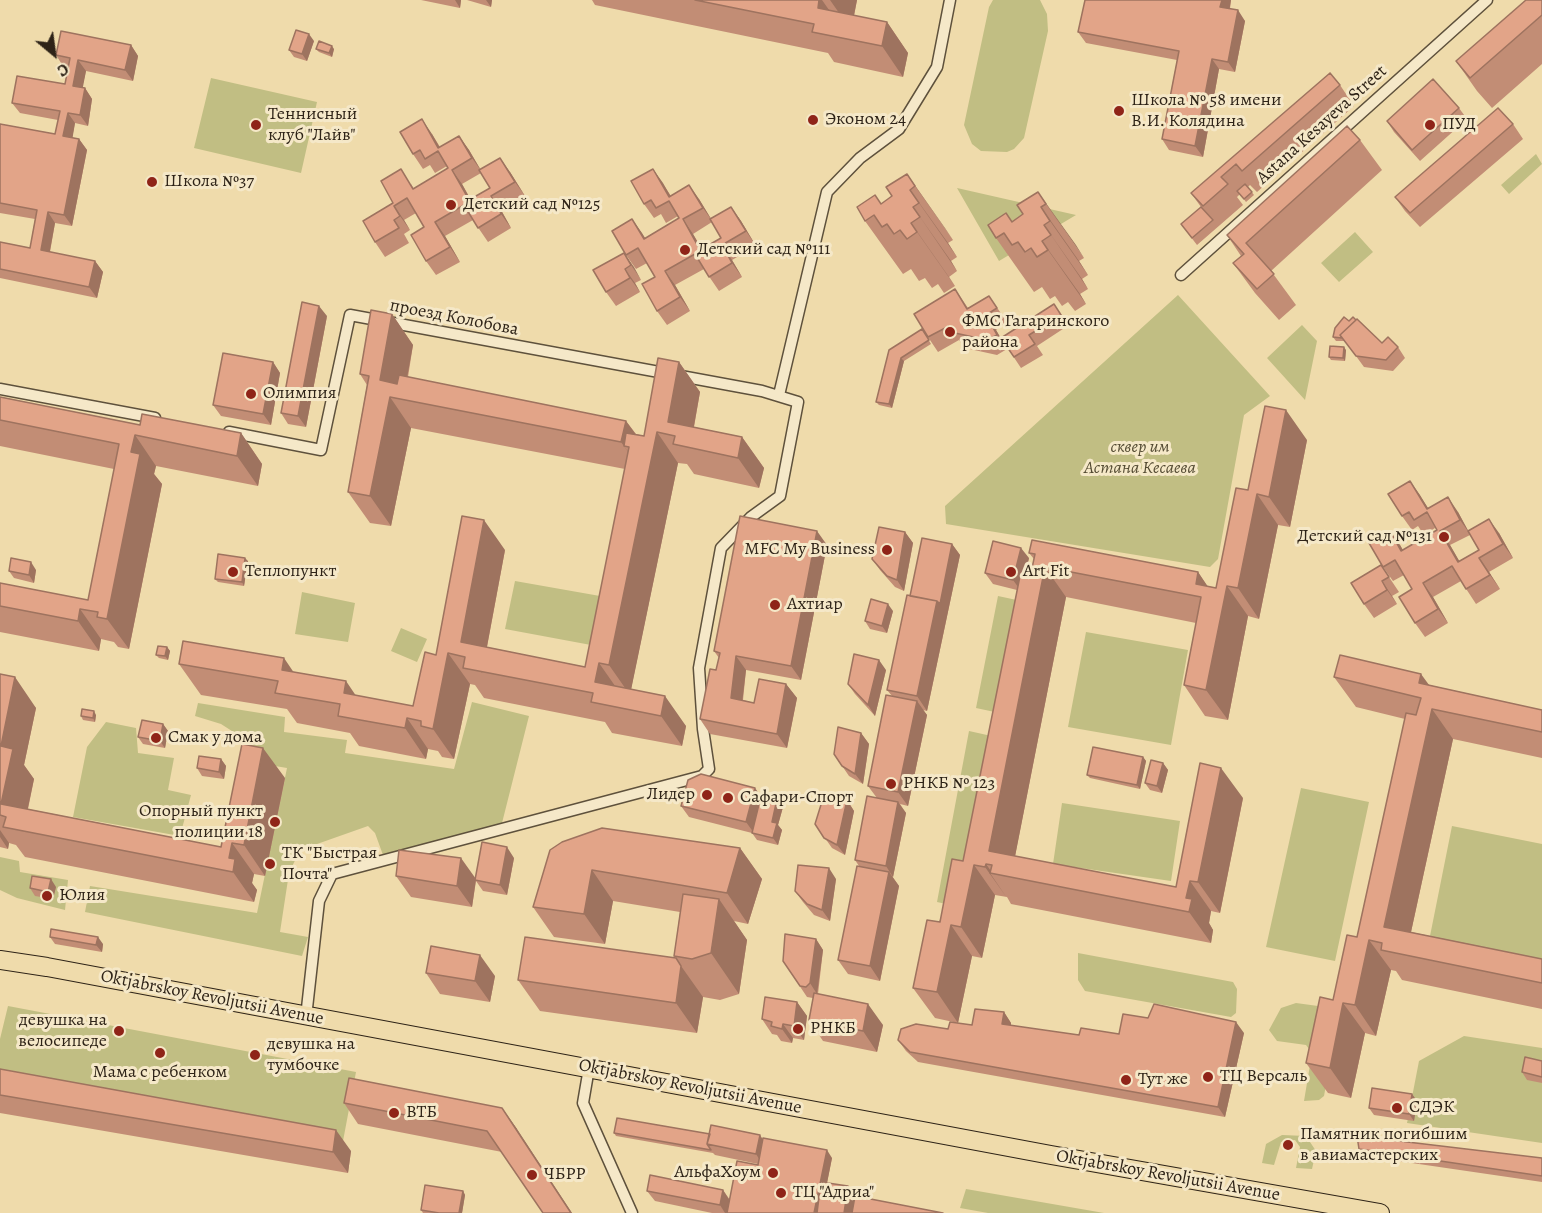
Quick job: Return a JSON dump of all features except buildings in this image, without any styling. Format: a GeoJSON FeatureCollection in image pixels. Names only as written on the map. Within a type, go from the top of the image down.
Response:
{"type":"FeatureCollection","features":[{"type":"Feature","properties":{"kind":"main road","name":"Oktjabrskoy Revoljutsii Avenue"},"geometry":{"type":"LineString","coordinates":[[0,960],[1028,1151],[1380,1213]]}},
{"type":"Feature","properties":{"kind":"street"},"geometry":{"type":"LineString","coordinates":[[306,1017],[319,901],[332,874],[702,776],[709,769],[703,729],[699,668],[722,548],[751,518],[780,496],[798,402],[779,394],[827,192],[860,158],[899,129],[937,67],[950,0]]}},
{"type":"Feature","properties":{"kind":"street","name":"Astana Kesayeva Street"},"geometry":{"type":"LineString","coordinates":[[1181,276],[1487,0]]}},
{"type":"Feature","properties":{"kind":"street","name":"проезд Колобова"},"geometry":{"type":"LineString","coordinates":[[222,431],[321,450],[350,315],[779,394]]}},
{"type":"Feature","properties":{"kind":"street"},"geometry":{"type":"LineString","coordinates":[[0,389],[164,420]]}},
{"type":"Feature","properties":{"kind":"street"},"geometry":{"type":"LineString","coordinates":[[589,1068],[583,1103],[632,1213]]}},
{"type":"Feature","properties":{"kind":"green space"},"geometry":{"type":"Polygon","coordinates":[[[993,0],[1040,0],[1047,14],[1048,31],[1024,138],[1014,149],[1007,152],[981,151],[972,144],[964,125],[989,7],[993,0]]]}},
{"type":"Feature","properties":{"kind":"green space","name":"Теннисный клуб \"Лайв\""},"geometry":{"type":"Polygon","coordinates":[[[211,78],[317,102],[301,173],[194,148],[211,78]]]}},
{"type":"Feature","properties":{"kind":"green space"},"geometry":{"type":"Polygon","coordinates":[[[1536,154],[1542,164],[1509,194],[1501,185],[1536,154]]]}},
{"type":"Feature","properties":{"kind":"green space"},"geometry":{"type":"Polygon","coordinates":[[[957,188],[1076,215],[999,261],[957,188]]]}},
{"type":"Feature","properties":{"kind":"green space"},"geometry":{"type":"Polygon","coordinates":[[[1355,232],[1373,252],[1339,282],[1321,263],[1355,232]]]}},
{"type":"Feature","properties":{"kind":"green space","name":"сквер им Астана Кесаева"},"geometry":{"type":"Polygon","coordinates":[[[1178,295],[1270,396],[1244,415],[1218,559],[1210,567],[946,524],[945,506],[1178,295]]]}},
{"type":"Feature","properties":{"kind":"green space"},"geometry":{"type":"Polygon","coordinates":[[[1302,325],[1317,341],[1305,400],[1267,358],[1302,325]]]}},
{"type":"Feature","properties":{"kind":"green space"},"geometry":{"type":"Polygon","coordinates":[[[515,581],[600,596],[591,645],[505,629],[515,581]]]}},
{"type":"Feature","properties":{"kind":"green space"},"geometry":{"type":"Polygon","coordinates":[[[302,592],[355,603],[348,642],[295,634],[302,592]]]}},
{"type":"Feature","properties":{"kind":"green space"},"geometry":{"type":"Polygon","coordinates":[[[998,596],[1026,602],[1004,714],[976,708],[998,596]]]}},
{"type":"Feature","properties":{"kind":"green space"},"geometry":{"type":"Polygon","coordinates":[[[401,628],[427,639],[417,662],[391,651],[401,628]]]}},
{"type":"Feature","properties":{"kind":"green space"},"geometry":{"type":"Polygon","coordinates":[[[1086,632],[1188,650],[1171,745],[1068,727],[1086,632]]]}},
{"type":"Feature","properties":{"kind":"green space"},"geometry":{"type":"Polygon","coordinates":[[[472,702],[529,716],[502,823],[383,855],[375,833],[368,826],[300,850],[289,873],[280,932],[308,937],[302,956],[85,912],[90,886],[257,913],[287,768],[257,763],[235,733],[221,724],[195,716],[198,703],[285,717],[284,732],[347,740],[345,753],[454,769],[472,702]]]}},
{"type":"Feature","properties":{"kind":"green space"},"geometry":{"type":"Polygon","coordinates":[[[106,722],[136,728],[138,753],[174,758],[168,790],[191,795],[180,836],[73,817],[87,747],[106,722]]]}},
{"type":"Feature","properties":{"kind":"green space"},"geometry":{"type":"Polygon","coordinates":[[[969,731],[996,737],[960,907],[937,902],[969,731]]]}},
{"type":"Feature","properties":{"kind":"green space"},"geometry":{"type":"Polygon","coordinates":[[[1301,788],[1369,802],[1335,961],[1266,947],[1301,788]]]}},
{"type":"Feature","properties":{"kind":"green space"},"geometry":{"type":"Polygon","coordinates":[[[1062,803],[1180,821],[1171,881],[1053,864],[1062,803]]]}},
{"type":"Feature","properties":{"kind":"green space"},"geometry":{"type":"Polygon","coordinates":[[[1452,826],[1542,844],[1542,960],[1429,941],[1452,826]]]}},
{"type":"Feature","properties":{"kind":"green space"},"geometry":{"type":"Polygon","coordinates":[[[0,857],[19,861],[20,872],[68,880],[65,910],[17,898],[0,890],[0,857]]]}},
{"type":"Feature","properties":{"kind":"green space"},"geometry":{"type":"Polygon","coordinates":[[[1078,953],[1233,982],[1237,989],[1236,1013],[1231,1017],[1085,991],[1078,980],[1078,953]]]}},
{"type":"Feature","properties":{"kind":"green space"},"geometry":{"type":"Polygon","coordinates":[[[1296,1003],[1318,1006],[1337,1024],[1324,1096],[1319,1100],[1304,1101],[1312,1053],[1306,1045],[1277,1041],[1269,1030],[1281,1008],[1296,1003]]]}},
{"type":"Feature","properties":{"kind":"green space"},"geometry":{"type":"Polygon","coordinates":[[[8,1006],[356,1072],[343,1141],[0,1082],[0,1039],[8,1006]]]}},
{"type":"Feature","properties":{"kind":"green space"},"geometry":{"type":"Polygon","coordinates":[[[1464,1036],[1542,1048],[1542,1143],[1407,1123],[1419,1061],[1464,1036]]]}},
{"type":"Feature","properties":{"kind":"green space"},"geometry":{"type":"Polygon","coordinates":[[[1282,1135],[1306,1136],[1316,1151],[1312,1169],[1296,1168],[1300,1147],[1295,1140],[1281,1142],[1274,1165],[1262,1163],[1266,1144],[1282,1135]]]}},
{"type":"Feature","properties":{"kind":"green space"},"geometry":{"type":"Polygon","coordinates":[[[966,1189],[1104,1213],[988,1213],[960,1208],[966,1189]]]}},
{"type":"Feature","properties":{"kind":"place","name":"Школа № 58 имени В.И. Колядина"},"geometry":{"type":"Point","coordinates":[1119,111]}},
{"type":"Feature","properties":{"kind":"place","name":"Эконом 24"},"geometry":{"type":"Point","coordinates":[813,120]}},
{"type":"Feature","properties":{"kind":"place","name":"Теннисный клуб \"Лайв\""},"geometry":{"type":"Point","coordinates":[256,125]}},
{"type":"Feature","properties":{"kind":"place","name":"ПУД"},"geometry":{"type":"Point","coordinates":[1430,125]}},
{"type":"Feature","properties":{"kind":"place","name":"Школа №37"},"geometry":{"type":"Point","coordinates":[152,182]}},
{"type":"Feature","properties":{"kind":"place","name":"Детский сад №125"},"geometry":{"type":"Point","coordinates":[451,205]}},
{"type":"Feature","properties":{"kind":"place","name":"Детский сад №111"},"geometry":{"type":"Point","coordinates":[685,250]}},
{"type":"Feature","properties":{"kind":"place","name":"ФМС Гагаринского района"},"geometry":{"type":"Point","coordinates":[950,332]}},
{"type":"Feature","properties":{"kind":"place","name":"Олимпия"},"geometry":{"type":"Point","coordinates":[251,394]}},
{"type":"Feature","properties":{"kind":"place","name":"Детский сад №131"},"geometry":{"type":"Point","coordinates":[1444,537]}},
{"type":"Feature","properties":{"kind":"place","name":"MFC My Business"},"geometry":{"type":"Point","coordinates":[887,550]}},
{"type":"Feature","properties":{"kind":"place","name":"Теплопункт"},"geometry":{"type":"Point","coordinates":[233,572]}},
{"type":"Feature","properties":{"kind":"place","name":"Art Fit"},"geometry":{"type":"Point","coordinates":[1011,572]}},
{"type":"Feature","properties":{"kind":"place","name":"Ахтиар"},"geometry":{"type":"Point","coordinates":[775,605]}},
{"type":"Feature","properties":{"kind":"place","name":"Смак у дома"},"geometry":{"type":"Point","coordinates":[156,738]}},
{"type":"Feature","properties":{"kind":"place","name":"РНКБ № 123"},"geometry":{"type":"Point","coordinates":[891,784]}},
{"type":"Feature","properties":{"kind":"place","name":"Лидер"},"geometry":{"type":"Point","coordinates":[707,795]}},
{"type":"Feature","properties":{"kind":"place","name":"Сафари-Спорт"},"geometry":{"type":"Point","coordinates":[728,798]}},
{"type":"Feature","properties":{"kind":"place","name":"Опорный пункт полиции 18"},"geometry":{"type":"Point","coordinates":[275,822]}},
{"type":"Feature","properties":{"kind":"place","name":"ТК \"Быстрая Почта\""},"geometry":{"type":"Point","coordinates":[270,864]}},
{"type":"Feature","properties":{"kind":"place","name":"Юлия"},"geometry":{"type":"Point","coordinates":[47,896]}},
{"type":"Feature","properties":{"kind":"place","name":"РНКБ"},"geometry":{"type":"Point","coordinates":[798,1029]}},
{"type":"Feature","properties":{"kind":"place","name":"девушка на велосипеде"},"geometry":{"type":"Point","coordinates":[119,1031]}},
{"type":"Feature","properties":{"kind":"place","name":"Мама с ребенком"},"geometry":{"type":"Point","coordinates":[160,1053]}},
{"type":"Feature","properties":{"kind":"place","name":"девушка на тумбочке"},"geometry":{"type":"Point","coordinates":[255,1055]}},
{"type":"Feature","properties":{"kind":"place","name":"ТЦ Версаль"},"geometry":{"type":"Point","coordinates":[1208,1077]}},
{"type":"Feature","properties":{"kind":"place","name":"Тут же"},"geometry":{"type":"Point","coordinates":[1126,1080]}},
{"type":"Feature","properties":{"kind":"place","name":"СДЭК"},"geometry":{"type":"Point","coordinates":[1397,1108]}},
{"type":"Feature","properties":{"kind":"place","name":"ВТБ"},"geometry":{"type":"Point","coordinates":[394,1113]}},
{"type":"Feature","properties":{"kind":"place","name":"Памятник погибшим в авиамастерских"},"geometry":{"type":"Point","coordinates":[1288,1145]}},
{"type":"Feature","properties":{"kind":"place","name":"АльфаХоум"},"geometry":{"type":"Point","coordinates":[773,1173]}},
{"type":"Feature","properties":{"kind":"place","name":"ЧБРР"},"geometry":{"type":"Point","coordinates":[532,1175]}},
{"type":"Feature","properties":{"kind":"place","name":"ТЦ \"Адриа\""},"geometry":{"type":"Point","coordinates":[781,1193]}}]}
